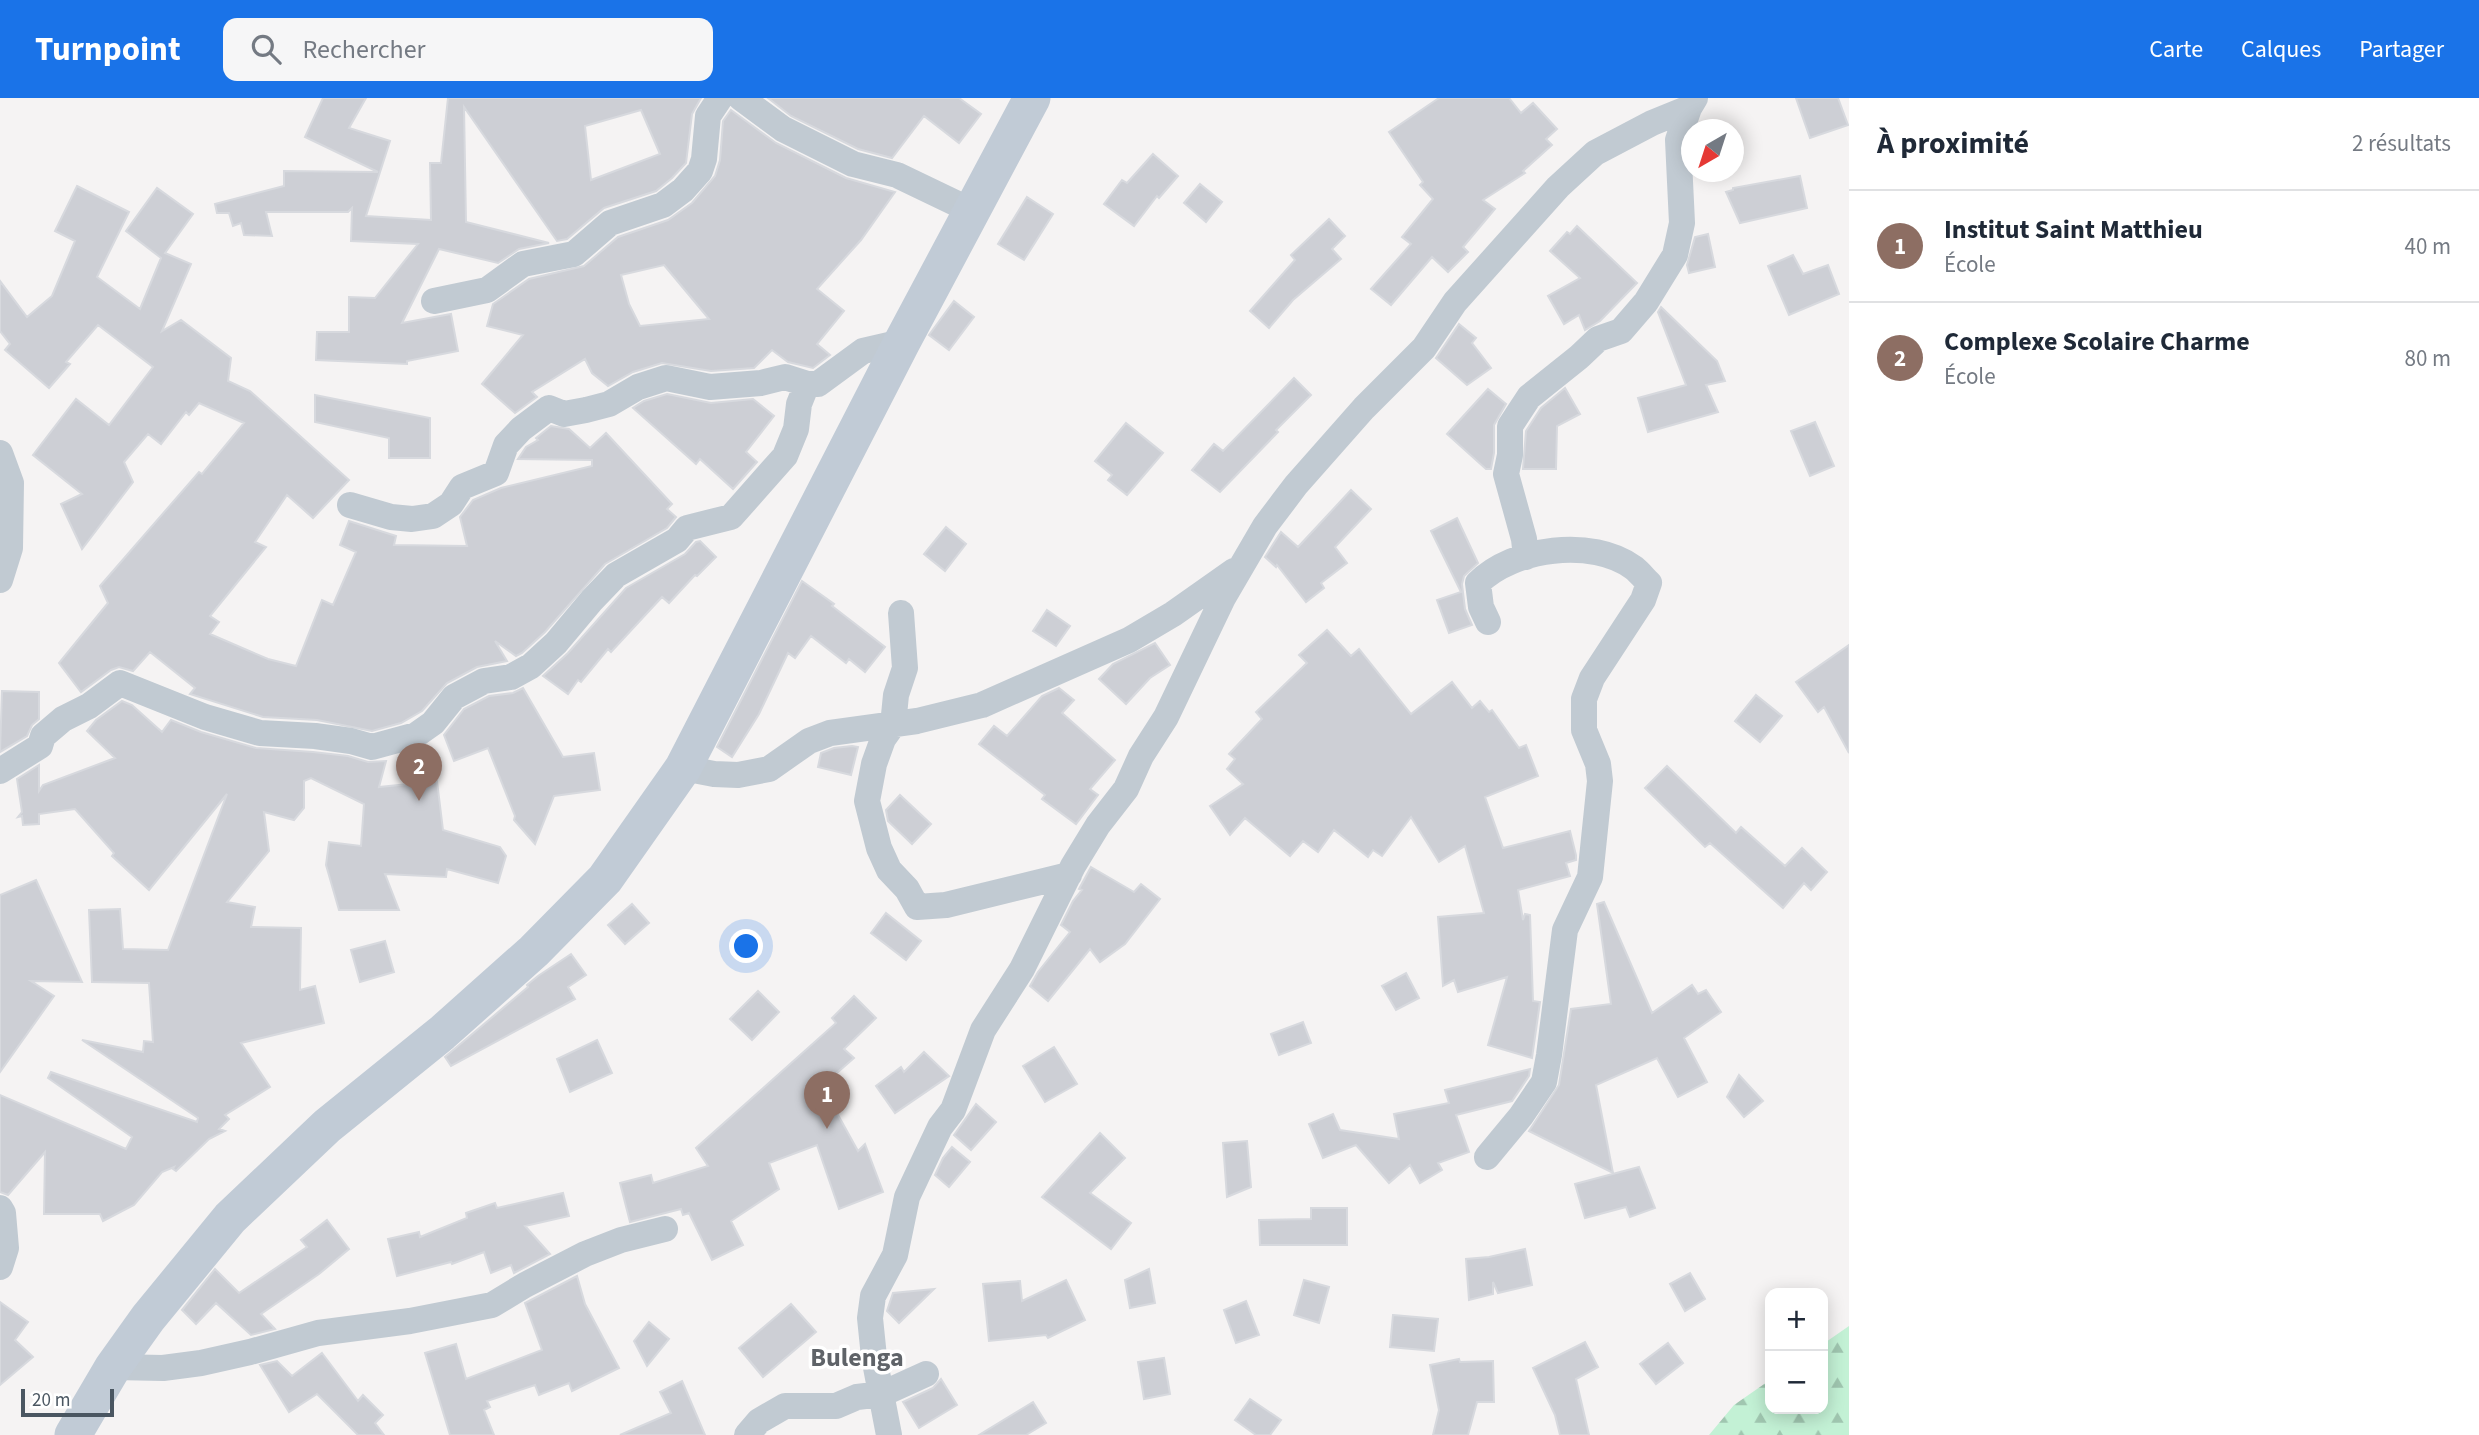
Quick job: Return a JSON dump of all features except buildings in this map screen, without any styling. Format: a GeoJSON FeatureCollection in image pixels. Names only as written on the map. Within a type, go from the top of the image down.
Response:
{"type":"FeatureCollection","features":[{"type":"Feature","properties":{"kind":"street"},"geometry":{"type":"LineString","coordinates":[[434,301],[487,290],[523,264],[574,254],[610,223],[663,205],[683,190],[700,171],[705,159],[708,116],[720,98]]}},
{"type":"Feature","properties":{"kind":"street"},"geometry":{"type":"LineString","coordinates":[[741,98],[783,130],[853,164],[897,175],[972,211]]}},
{"type":"Feature","properties":{"kind":"street"},"geometry":{"type":"LineString","coordinates":[[73,1435],[113,1367],[148,1318],[230,1218],[327,1126],[442,1033],[534,951],[605,879],[683,768],[902,342],[1032,98]]}},
{"type":"Feature","properties":{"kind":"street"},"geometry":{"type":"LineString","coordinates":[[1526,557],[1524,539],[1506,474],[1510,454],[1510,426],[1529,397],[1598,339],[1621,331],[1646,302],[1675,255],[1682,223],[1678,140],[1692,103]]}},
{"type":"Feature","properties":{"kind":"street"},"geometry":{"type":"LineString","coordinates":[[889,1435],[874,1357],[870,1318],[873,1296],[895,1255],[906,1197],[940,1127],[953,1110],[983,1030],[1023,969],[1069,875],[1098,825],[1126,789],[1141,756],[1166,718],[1197,649],[1265,526],[1296,485],[1364,408],[1424,348],[1454,302],[1558,187],[1595,153],[1692,103]]}},
{"type":"Feature","properties":{"kind":"street"},"geometry":{"type":"LineString","coordinates":[[350,505],[391,517],[412,519],[433,516],[451,504],[462,487],[496,473],[506,445],[521,429],[549,408],[564,414],[586,410],[608,404],[638,387],[666,378],[710,387],[761,383],[785,377],[807,384],[818,384],[863,351],[902,342]]}},
{"type":"Feature","properties":{"kind":"street"},"geometry":{"type":"LineString","coordinates":[[0,771],[40,746],[43,736],[63,719],[89,706],[120,683],[205,717],[260,733],[315,736],[372,747],[416,735],[433,723],[454,697],[484,681],[511,677],[531,666],[556,643],[616,575],[677,540],[687,528],[731,517],[785,456],[796,429],[799,404],[807,384]]}},
{"type":"Feature","properties":{"kind":"street"},"geometry":{"type":"LineString","coordinates":[[0,453],[11,482],[10,548],[0,580]]}},
{"type":"Feature","properties":{"kind":"street"},"geometry":{"type":"LineString","coordinates":[[1487,1157],[1521,1116],[1544,1082],[1565,930],[1590,877],[1600,781],[1598,764],[1584,730],[1584,699],[1592,678],[1643,600],[1649,583],[1633,567],[1588,551],[1563,550],[1526,557],[1489,573],[1478,583],[1481,607],[1488,622]]}},
{"type":"Feature","properties":{"kind":"street"},"geometry":{"type":"LineString","coordinates":[[683,768],[738,775],[769,769],[809,740],[830,733],[893,725],[982,705],[1081,663],[1155,625],[1241,567]]}},
{"type":"Feature","properties":{"kind":"street"},"geometry":{"type":"LineString","coordinates":[[901,613],[905,668],[896,695],[893,725],[883,739],[874,764],[867,801],[879,848],[889,870],[907,890],[917,907],[946,905],[1069,875]]}},
{"type":"Feature","properties":{"kind":"street"},"geometry":{"type":"LineString","coordinates":[[0,1208],[3,1213],[6,1248],[0,1267]]}},
{"type":"Feature","properties":{"kind":"street"},"geometry":{"type":"LineString","coordinates":[[113,1367],[163,1368],[201,1363],[318,1333],[410,1321],[492,1305],[585,1254],[621,1240],[665,1229]]}},
{"type":"Feature","properties":{"kind":"street"},"geometry":{"type":"LineString","coordinates":[[747,1435],[759,1422],[785,1406],[835,1406],[857,1397],[882,1394],[926,1374]]}},
{"type":"Feature","properties":{"kind":"green space"},"geometry":{"type":"Polygon","coordinates":[[[1849,1326],[1849,1435],[1709,1435],[1734,1405],[1765,1383],[1765,1414],[1828,1414],[1828,1341],[1849,1326]]]}},
{"type":"Feature","properties":{"kind":"place","name":"Complexe Scolaire Charme"},"geometry":{"type":"Point","coordinates":[419,801]}},
{"type":"Feature","properties":{"kind":"place","name":"Institut Saint Matthieu"},"geometry":{"type":"Point","coordinates":[827,1129]}},
{"type":"Feature","properties":{"kind":"district","name":"Bulenga"},"geometry":{"type":"Point","coordinates":[857,1357]}}]}
